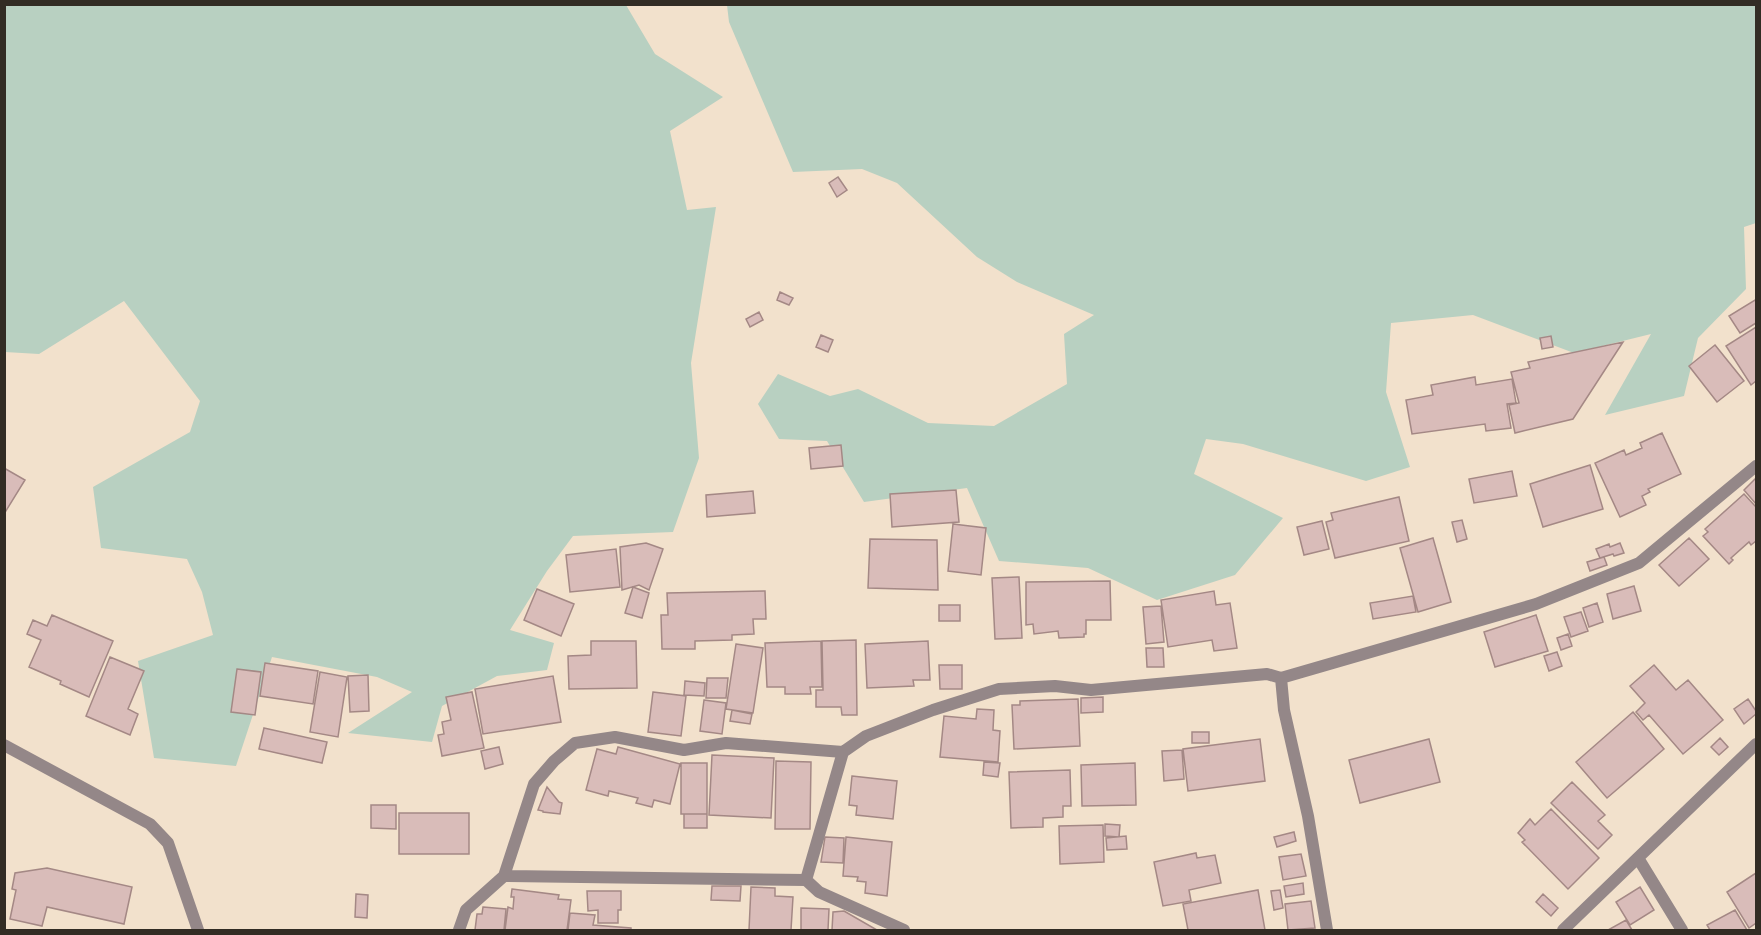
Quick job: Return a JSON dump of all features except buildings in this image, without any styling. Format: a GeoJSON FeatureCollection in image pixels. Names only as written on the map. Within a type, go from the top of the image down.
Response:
{"type":"FeatureCollection","features":[{"type":"Feature","properties":{"kind":"street"},"geometry":{"type":"LineString","coordinates":[[806,880],[843,752],[866,736],[933,710],[999,689],[1055,686],[1091,690],[1267,674],[1281,678],[1536,604],[1639,563],[1756,466]]}},
{"type":"Feature","properties":{"kind":"street"},"geometry":{"type":"LineString","coordinates":[[1281,678],[1284,710],[1308,816],[1327,930]]}},
{"type":"Feature","properties":{"kind":"street"},"geometry":{"type":"LineString","coordinates":[[459,930],[466,910],[504,876],[534,784],[575,743],[615,736],[684,750],[726,743],[843,752]]}},
{"type":"Feature","properties":{"kind":"street"},"geometry":{"type":"LineString","coordinates":[[1563,930],[1756,744]]}},
{"type":"Feature","properties":{"kind":"street"},"geometry":{"type":"LineString","coordinates":[[4,745],[150,824],[168,843],[198,930]]}},
{"type":"Feature","properties":{"kind":"street"},"geometry":{"type":"LineString","coordinates":[[1638,858],[1682,930]]}},
{"type":"Feature","properties":{"kind":"street"},"geometry":{"type":"LineString","coordinates":[[504,876],[806,880],[819,892],[904,930]]}},
{"type":"Feature","properties":{"kind":"green space"},"geometry":{"type":"Polygon","coordinates":[[[4,5],[626,5],[655,54],[723,97],[670,131],[687,210],[716,207],[691,363],[699,458],[673,532],[573,536],[547,571],[510,630],[554,643],[547,670],[497,676],[442,706],[432,742],[348,733],[412,692],[377,677],[272,657],[236,766],[154,758],[138,661],[213,635],[202,592],[187,559],[101,548],[93,487],[190,432],[200,401],[124,301],[39,354],[5,352],[4,5]]]}},
{"type":"Feature","properties":{"kind":"green space"},"geometry":{"type":"Polygon","coordinates":[[[727,5],[1756,5],[1756,223],[1744,227],[1746,289],[1698,338],[1684,396],[1605,415],[1651,334],[1574,353],[1473,315],[1391,323],[1386,392],[1410,467],[1366,481],[1243,444],[1206,439],[1194,474],[1283,518],[1235,575],[1157,600],[1088,568],[999,561],[967,488],[864,502],[827,441],[779,439],[758,404],[778,374],[830,396],[858,389],[928,423],[994,426],[1067,384],[1064,334],[1094,315],[1017,282],[977,257],[897,183],[862,169],[793,172],[729,22],[727,5]]]}}]}
